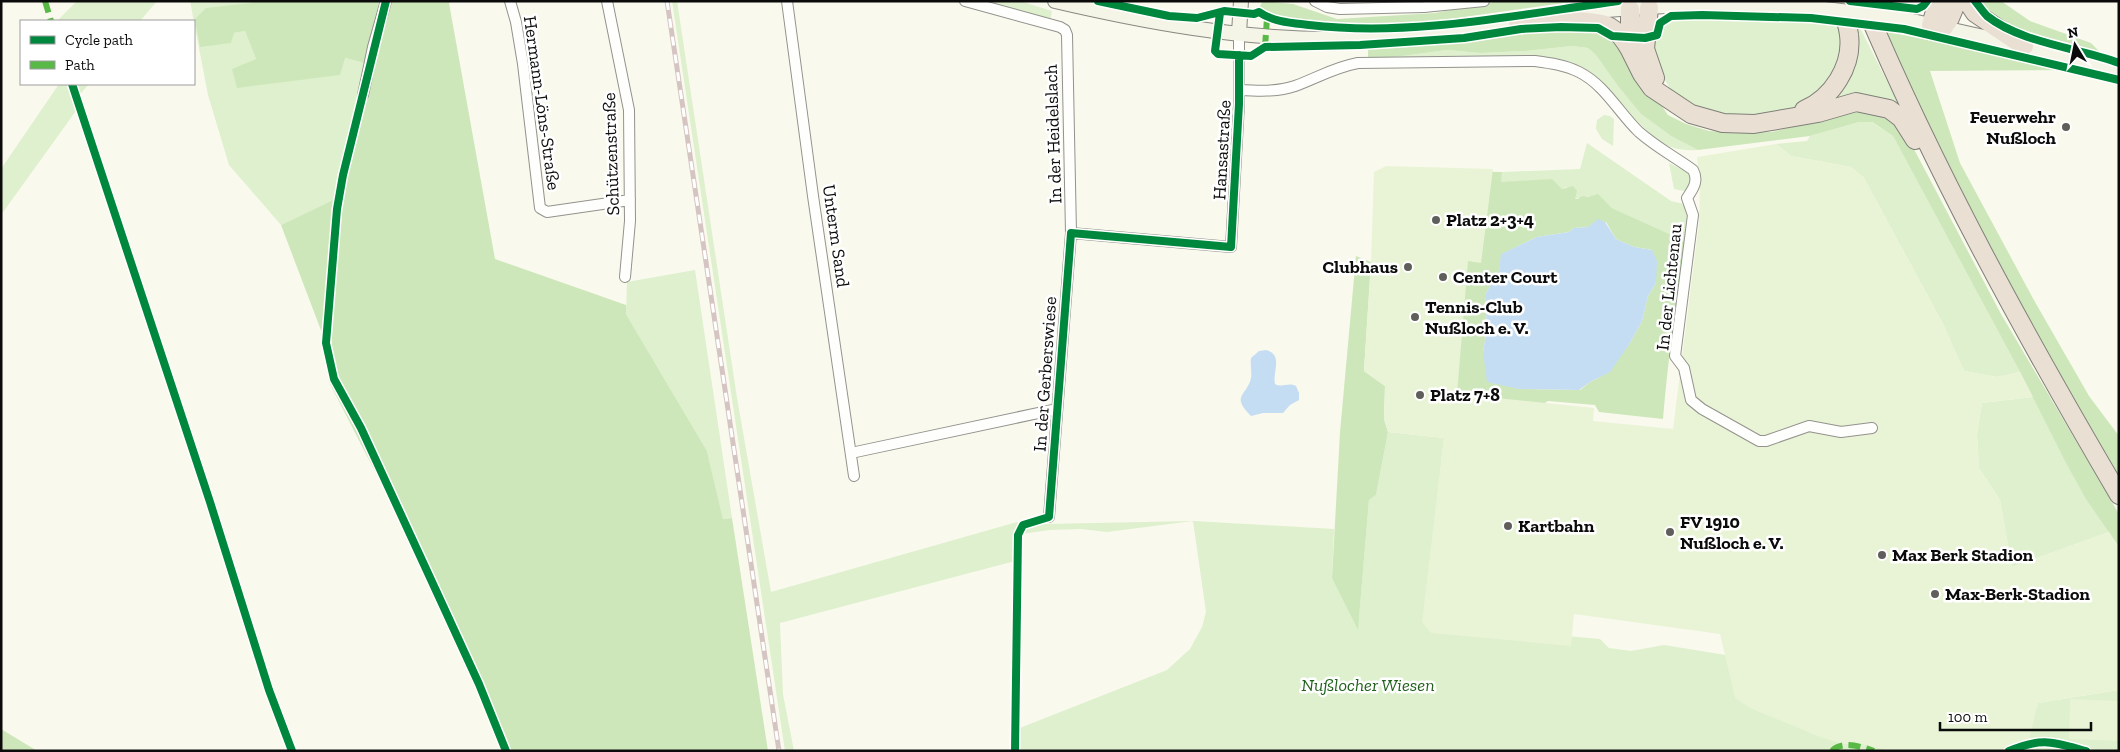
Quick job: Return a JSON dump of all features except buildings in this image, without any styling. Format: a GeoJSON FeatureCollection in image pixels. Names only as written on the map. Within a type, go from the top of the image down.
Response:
{"type":"FeatureCollection","features":[{"type":"Feature","properties":{"kind":"highway"},"geometry":{"type":"LineString","coordinates":[[1783,120],[1814,106],[1824,98],[1845,67],[1850,37],[1848,26],[1838,1]]}},
{"type":"Feature","properties":{"kind":"highway"},"geometry":{"type":"LineString","coordinates":[[1862,1],[1933,157],[1998,283],[2119,495]]}},
{"type":"Feature","properties":{"kind":"highway"},"geometry":{"type":"LineString","coordinates":[[1937,26],[1938,1]]}},
{"type":"Feature","properties":{"kind":"highway"},"geometry":{"type":"LineString","coordinates":[[1937,26],[1950,18],[1957,1]]}},
{"type":"Feature","properties":{"kind":"highway"},"geometry":{"type":"LineString","coordinates":[[1967,1],[1975,13],[2024,46]]}},
{"type":"Feature","properties":{"kind":"highway"},"geometry":{"type":"LineString","coordinates":[[1649,8],[1645,49],[1648,61],[1666,98]]}},
{"type":"Feature","properties":{"kind":"highway"},"geometry":{"type":"LineString","coordinates":[[1630,9],[1630,50]]}},
{"type":"Feature","properties":{"kind":"highway"},"geometry":{"type":"LineString","coordinates":[[1518,22],[1594,22],[1609,26],[1621,36],[1652,88],[1691,114],[1723,124],[1754,124],[1818,113],[1856,102],[1876,105],[1890,109],[1901,118],[1916,142],[1933,157]]}},
{"type":"Feature","properties":{"kind":"main road"},"geometry":{"type":"LineString","coordinates":[[1054,1],[1139,19],[1239,33],[1306,38],[1408,36],[1586,12],[1630,9],[1739,4],[1808,8],[1899,18],[2024,46],[2119,71]]}},
{"type":"Feature","properties":{"kind":"main road"},"geometry":{"type":"LineString","coordinates":[[1239,33],[1241,1]]}},
{"type":"Feature","properties":{"kind":"street"},"geometry":{"type":"LineString","coordinates":[[363,95],[373,47],[386,1]]}},
{"type":"Feature","properties":{"kind":"street","name":"Hermann-Löns-Straße"},"geometry":{"type":"LineString","coordinates":[[510,1],[516,22],[523,64],[540,208],[547,212],[630,200]]}},
{"type":"Feature","properties":{"kind":"street","name":"Schützenstraße"},"geometry":{"type":"LineString","coordinates":[[607,1],[628,100],[630,200],[625,277]]}},
{"type":"Feature","properties":{"kind":"street","name":"Unterm Sand"},"geometry":{"type":"LineString","coordinates":[[787,1],[854,476]]}},
{"type":"Feature","properties":{"kind":"street","name":"In der Heidelslach"},"geometry":{"type":"LineString","coordinates":[[965,1],[1065,30],[1067,35],[1071,233]]}},
{"type":"Feature","properties":{"kind":"street"},"geometry":{"type":"LineString","coordinates":[[1315,1],[1327,7],[1340,5],[1424,7],[1484,1]]}},
{"type":"Feature","properties":{"kind":"street","name":"Hansastraße"},"geometry":{"type":"LineString","coordinates":[[1071,233],[1231,247],[1240,90],[1239,33]]}},
{"type":"Feature","properties":{"kind":"street","name":"In der Lichtenau"},"geometry":{"type":"LineString","coordinates":[[1240,90],[1281,90],[1336,68],[1358,63],[1534,61],[1560,65],[1579,72],[1598,86],[1638,131],[1658,148],[1693,170],[1696,176],[1695,184],[1687,198],[1693,215],[1675,356],[1684,368],[1693,403],[1759,441],[1766,441],[1809,426],[1841,432],[1872,428]]}},
{"type":"Feature","properties":{"kind":"street","name":"In der Gerberswiese"},"geometry":{"type":"LineString","coordinates":[[1049,517],[1071,233]]}},
{"type":"Feature","properties":{"kind":"street"},"geometry":{"type":"LineString","coordinates":[[851,454],[1057,409]]}},
{"type":"Feature","properties":{"kind":"green space"},"geometry":{"type":"Polygon","coordinates":[[[77,1],[157,1],[141,20],[58,20],[77,1]]]}},
{"type":"Feature","properties":{"kind":"green space"},"geometry":{"type":"Polygon","coordinates":[[[190,1],[252,1],[234,33],[245,31],[256,59],[345,58],[372,65],[342,197],[281,225],[229,165],[208,95],[190,1]]]}},
{"type":"Feature","properties":{"kind":"green space"},"geometry":{"type":"Polygon","coordinates":[[[252,1],[451,1],[449,3],[495,259],[626,305],[626,314],[707,451],[723,519],[732,518],[768,751],[502,751],[479,674],[329,382],[322,333],[281,225],[342,196],[372,65],[345,58],[340,75],[237,88],[232,69],[256,59],[245,31],[234,33],[231,43],[200,47],[195,19],[206,8],[251,3],[252,1]]]}},
{"type":"Feature","properties":{"kind":"green space"},"geometry":{"type":"Polygon","coordinates":[[[672,1],[677,1],[737,398],[771,592],[1017,522],[1025,528],[1044,524],[1193,521],[1107,532],[1081,529],[1049,530],[1015,535],[1015,561],[780,623],[783,694],[794,751],[785,751],[672,1]]]}},
{"type":"Feature","properties":{"kind":"green space"},"geometry":{"type":"Polygon","coordinates":[[[979,1],[1020,1],[1052,11],[1050,21],[979,1]]]}},
{"type":"Feature","properties":{"kind":"green space"},"geometry":{"type":"Polygon","coordinates":[[[1263,1],[1293,4],[1337,19],[1435,13],[1499,1],[1578,1],[1383,26],[1286,20],[1270,17],[1260,6],[1263,1]]]}},
{"type":"Feature","properties":{"kind":"green space"},"geometry":{"type":"Polygon","coordinates":[[[1978,1],[2001,1],[2030,21],[2091,43],[2102,54],[2064,45],[2002,23],[1985,10],[1978,1]]]}},
{"type":"Feature","properties":{"kind":"green space"},"geometry":{"type":"Polygon","coordinates":[[[1654,19],[1786,20],[1842,27],[1841,55],[1837,72],[1825,88],[1807,101],[1786,110],[1762,116],[1738,117],[1715,115],[1694,108],[1674,94],[1657,64],[1653,50],[1654,19]]]}},
{"type":"Feature","properties":{"kind":"green space"},"geometry":{"type":"Polygon","coordinates":[[[1857,22],[1901,109],[1821,106],[1857,22]]]}},
{"type":"Feature","properties":{"kind":"green space"},"geometry":{"type":"Polygon","coordinates":[[[1581,29],[1610,37],[1625,52],[1668,115],[1686,124],[1709,131],[1736,133],[1772,132],[1866,109],[1888,114],[1906,134],[2001,314],[2119,514],[2119,547],[2086,499],[2065,461],[2020,372],[1893,136],[1872,122],[1859,122],[1810,136],[1698,150],[1671,136],[1641,114],[1596,55],[1588,48],[1572,46],[1480,53],[1447,50],[1395,57],[1368,57],[1368,48],[1581,29]]]}},
{"type":"Feature","properties":{"kind":"green space"},"geometry":{"type":"Polygon","coordinates":[[[1884,31],[2073,70],[1930,71],[1960,163],[2035,302],[2089,396],[2119,436],[2119,481],[2022,310],[1949,170],[1884,31]]]}},
{"type":"Feature","properties":{"kind":"green space"},"geometry":{"type":"Polygon","coordinates":[[[1572,46],[1588,48],[1596,55],[1641,114],[1671,136],[1698,150],[1675,148],[1655,138],[1580,68],[1444,58],[1395,57],[1447,50],[1480,53],[1572,46]]]}},
{"type":"Feature","properties":{"kind":"green space"},"geometry":{"type":"Polygon","coordinates":[[[58,85],[88,85],[75,100],[78,108],[1,215],[1,169],[58,85]]]}},
{"type":"Feature","properties":{"kind":"green space"},"geometry":{"type":"Polygon","coordinates":[[[1604,115],[1614,119],[1613,146],[1602,139],[1596,129],[1597,120],[1604,115]]]}},
{"type":"Feature","properties":{"kind":"green space"},"geometry":{"type":"Polygon","coordinates":[[[1859,122],[1871,122],[1893,136],[2020,372],[1997,377],[1964,371],[1943,324],[1864,178],[1851,167],[1791,156],[1776,144],[1807,141],[1810,136],[1859,122]]]}},
{"type":"Feature","properties":{"kind":"green space"},"geometry":{"type":"Polygon","coordinates":[[[1587,143],[1671,201],[1684,204],[1689,209],[1687,242],[1612,208],[1598,195],[1574,199],[1567,187],[1562,189],[1500,182],[1502,172],[1580,169],[1587,143]]]}},
{"type":"Feature","properties":{"kind":"green space"},"geometry":{"type":"Polygon","coordinates":[[[1776,144],[1791,156],[1851,167],[1864,178],[1943,324],[1964,371],[1997,377],[2020,372],[2033,397],[1982,403],[1977,434],[1979,468],[2000,500],[2012,567],[2109,532],[2119,547],[2119,690],[2038,703],[2029,740],[1998,751],[1890,751],[1863,744],[1843,744],[1820,737],[1750,708],[1735,698],[1720,634],[1574,614],[1571,646],[1431,633],[1422,622],[1444,438],[1388,432],[1384,419],[1385,386],[1364,371],[1371,262],[1374,172],[1386,166],[1493,169],[1481,263],[1468,261],[1457,394],[1594,408],[1593,421],[1673,429],[1699,223],[1700,185],[1697,157],[1776,144]]]}},
{"type":"Feature","properties":{"kind":"green space"},"geometry":{"type":"Polygon","coordinates":[[[1669,163],[1689,173],[1692,180],[1687,190],[1674,189],[1669,163]]]}},
{"type":"Feature","properties":{"kind":"green space"},"geometry":{"type":"Polygon","coordinates":[[[1383,170],[1502,172],[1501,182],[1552,179],[1562,189],[1573,186],[1577,191],[1575,199],[1598,194],[1612,208],[1687,242],[1667,374],[1663,419],[1599,412],[1595,405],[1548,401],[1533,410],[1447,442],[1383,170]],[[1606,222],[1588,227],[1574,228],[1569,232],[1537,237],[1502,254],[1499,271],[1485,295],[1487,329],[1483,352],[1519,389],[1580,390],[1600,377],[1630,343],[1642,321],[1648,296],[1656,283],[1652,250],[1634,247],[1616,239],[1606,222]]]}},
{"type":"Feature","properties":{"kind":"green space"},"geometry":{"type":"Polygon","coordinates":[[[1356,256],[1371,262],[1364,371],[1385,386],[1384,419],[1388,432],[1376,495],[1369,500],[1358,630],[1332,578],[1340,432],[1356,256]]]}},
{"type":"Feature","properties":{"kind":"green space"},"geometry":{"type":"Polygon","coordinates":[[[695,270],[732,518],[723,519],[707,451],[626,314],[627,282],[695,270]]]}},
{"type":"Feature","properties":{"kind":"green space"},"geometry":{"type":"Polygon","coordinates":[[[2033,397],[2068,466],[2109,532],[2012,567],[2000,500],[1979,468],[1977,434],[1982,403],[2033,397]]]}},
{"type":"Feature","properties":{"kind":"green space","name":"Nußlocher Wiesen"},"geometry":{"type":"Polygon","coordinates":[[[1388,432],[1444,438],[1423,623],[1600,639],[1609,648],[1631,651],[1664,645],[1744,658],[1897,751],[1012,751],[1012,731],[1167,670],[1190,649],[1202,627],[1206,612],[1193,521],[1334,529],[1332,578],[1359,617],[1369,500],[1376,495],[1388,432]]]}},
{"type":"Feature","properties":{"kind":"green space"},"geometry":{"type":"Polygon","coordinates":[[[2119,690],[2119,751],[1984,751],[2031,705],[2037,707],[2038,703],[2119,690]]]}},
{"type":"Feature","properties":{"kind":"green space"},"geometry":{"type":"Polygon","coordinates":[[[2070,699],[2119,701],[2119,741],[2069,739],[2070,699]]]}},
{"type":"Feature","properties":{"kind":"green space"},"geometry":{"type":"Polygon","coordinates":[[[1,729],[34,749],[37,751],[1,751],[1,729]]]}},
{"type":"Feature","properties":{"kind":"water"},"geometry":{"type":"Polygon","coordinates":[[[1598,219],[1605,222],[1616,239],[1634,247],[1652,250],[1657,261],[1656,283],[1648,296],[1642,321],[1630,343],[1610,372],[1579,390],[1519,389],[1487,382],[1483,352],[1487,329],[1485,295],[1499,271],[1501,254],[1537,237],[1569,232],[1574,228],[1588,227],[1598,219]]]}},
{"type":"Feature","properties":{"kind":"water"},"geometry":{"type":"Polygon","coordinates":[[[1266,350],[1275,356],[1275,384],[1296,386],[1299,400],[1290,405],[1283,413],[1263,413],[1251,416],[1242,404],[1241,399],[1251,378],[1251,358],[1259,351],[1266,350]]]}},
{"type":"Feature","properties":{"kind":"railway"},"geometry":{"type":"LineString","coordinates":[[667,1],[779,751]]}},
{"type":"Feature","properties":{"kind":"marked path"},"geometry":{"type":"LineString","coordinates":[[45,1],[51,20]]}},
{"type":"Feature","properties":{"kind":"marked path"},"geometry":{"type":"LineString","coordinates":[[1265,47],[1267,18]]}},
{"type":"Feature","properties":{"kind":"marked path"},"geometry":{"type":"LineString","coordinates":[[1832,751],[1847,745],[1874,751]]}},
{"type":"Feature","properties":{"kind":"cycle path"},"geometry":{"type":"LineString","coordinates":[[386,1],[343,175],[337,209],[326,343],[334,379],[361,428],[479,684],[506,751]]}},
{"type":"Feature","properties":{"kind":"cycle path"},"geometry":{"type":"LineString","coordinates":[[1098,1],[1169,16],[1197,18],[1224,11],[1254,14],[1259,12],[1276,20],[1296,24],[1348,28],[1386,28],[1464,23],[1618,1]]}},
{"type":"Feature","properties":{"kind":"cycle path"},"geometry":{"type":"LineString","coordinates":[[1850,1],[1917,9],[1927,1]]}},
{"type":"Feature","properties":{"kind":"cycle path"},"geometry":{"type":"LineString","coordinates":[[1975,1],[1987,16],[2016,33],[2119,63]]}},
{"type":"Feature","properties":{"kind":"cycle path"},"geometry":{"type":"LineString","coordinates":[[1220,13],[1215,51],[1218,54],[1251,56],[1265,47],[1360,45],[1464,38],[1521,29],[1561,27],[1598,28],[1612,36],[1645,38],[1657,35],[1660,23],[1671,16],[1811,18],[1904,29],[2119,80]]}},
{"type":"Feature","properties":{"kind":"cycle path"},"geometry":{"type":"LineString","coordinates":[[1015,751],[1018,535],[1023,525],[1049,517],[1071,233],[1231,247],[1239,104],[1239,55]]}},
{"type":"Feature","properties":{"kind":"cycle path"},"geometry":{"type":"LineString","coordinates":[[72,85],[210,502],[269,690],[292,751]]}},
{"type":"Feature","properties":{"kind":"cycle path"},"geometry":{"type":"LineString","coordinates":[[2009,751],[2039,742],[2056,743],[2086,751]]}},
{"type":"Feature","properties":{"kind":"place","name":"Feuerwehr Nußloch"},"geometry":{"type":"Point","coordinates":[2066,127]}},
{"type":"Feature","properties":{"kind":"place","name":"Platz 2+3+4"},"geometry":{"type":"Point","coordinates":[1436,220]}},
{"type":"Feature","properties":{"kind":"place","name":"Clubhaus"},"geometry":{"type":"Point","coordinates":[1408,267]}},
{"type":"Feature","properties":{"kind":"place","name":"Center Court"},"geometry":{"type":"Point","coordinates":[1443,277]}},
{"type":"Feature","properties":{"kind":"place","name":"Tennis-Club Nußloch e. V."},"geometry":{"type":"Point","coordinates":[1415,317]}},
{"type":"Feature","properties":{"kind":"place","name":"Platz 7+8"},"geometry":{"type":"Point","coordinates":[1420,395]}},
{"type":"Feature","properties":{"kind":"place","name":"Kartbahn"},"geometry":{"type":"Point","coordinates":[1508,526]}},
{"type":"Feature","properties":{"kind":"place","name":"FV 1910 Nußloch e. V."},"geometry":{"type":"Point","coordinates":[1670,532]}},
{"type":"Feature","properties":{"kind":"place","name":"Max Berk Stadion"},"geometry":{"type":"Point","coordinates":[1882,555]}},
{"type":"Feature","properties":{"kind":"place","name":"Max-Berk-Stadion"},"geometry":{"type":"Point","coordinates":[1935,594]}}]}
